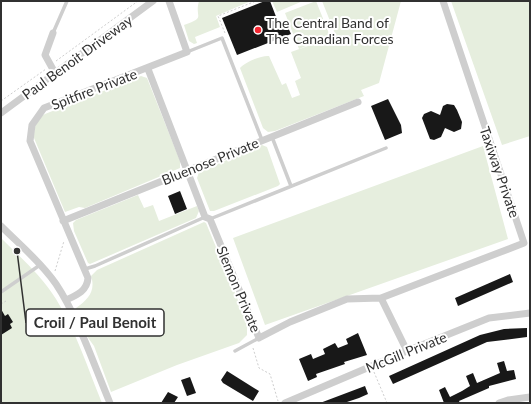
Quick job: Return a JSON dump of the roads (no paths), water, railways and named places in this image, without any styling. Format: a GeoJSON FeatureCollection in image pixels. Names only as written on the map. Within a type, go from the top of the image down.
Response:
{"type":"FeatureCollection","features":[{"type":"Feature","properties":{"kind":"street","name":"Paul Benoit Driveway"},"geometry":{"type":"LineString","coordinates":[[1,113],[153,1]]}},
{"type":"Feature","properties":{"kind":"street"},"geometry":{"type":"LineString","coordinates":[[169,1],[187,52]]}},
{"type":"Feature","properties":{"kind":"street","name":"Taxiway Private"},"geometry":{"type":"LineString","coordinates":[[381,298],[524,243],[460,61],[443,1]]}},
{"type":"Feature","properties":{"kind":"street"},"geometry":{"type":"LineString","coordinates":[[53,33],[45,55],[55,73]]}},
{"type":"Feature","properties":{"kind":"street","name":"Spitfire Private"},"geometry":{"type":"LineString","coordinates":[[66,300],[82,292],[88,285],[88,278],[30,141],[32,125],[44,108],[187,52]]}},
{"type":"Feature","properties":{"kind":"street","name":"Slemon Private"},"geometry":{"type":"LineString","coordinates":[[148,68],[187,170],[259,338],[290,322],[347,299],[381,298]]}},
{"type":"Feature","properties":{"kind":"street","name":"Bluenose Private"},"geometry":{"type":"LineString","coordinates":[[63,221],[358,102]]}},
{"type":"Feature","properties":{"kind":"street"},"geometry":{"type":"LineString","coordinates":[[1,226],[40,265],[52,279],[66,300],[110,403]]}},
{"type":"Feature","properties":{"kind":"street"},"geometry":{"type":"LineString","coordinates":[[381,298],[406,351]]}},
{"type":"Feature","properties":{"kind":"street","name":"McGill Private"},"geometry":{"type":"LineString","coordinates":[[285,403],[406,351],[489,318],[530,313]]}},
{"type":"Feature","properties":{"kind":"street"},"geometry":{"type":"LineString","coordinates":[[499,403],[508,400],[530,397]]}},
{"type":"Feature","properties":{"kind":"lane"},"geometry":{"type":"LineString","coordinates":[[53,33],[67,1]]}},
{"type":"Feature","properties":{"kind":"lane"},"geometry":{"type":"LineString","coordinates":[[187,52],[222,38],[262,140]]}},
{"type":"Feature","properties":{"kind":"lane"},"geometry":{"type":"LineString","coordinates":[[272,136],[292,186]]}},
{"type":"Feature","properties":{"kind":"lane"},"geometry":{"type":"LineString","coordinates":[[84,269],[95,266],[207,218],[386,148]]}},
{"type":"Feature","properties":{"kind":"lane"},"geometry":{"type":"LineString","coordinates":[[1,292],[40,265]]}},
{"type":"Feature","properties":{"kind":"lane"},"geometry":{"type":"LineString","coordinates":[[235,351],[259,338]]}},
{"type":"Feature","properties":{"kind":"place","name":"The Central Band of The Canadian Forces"},"geometry":{"type":"Point","coordinates":[258,30]}},
{"type":"Feature","properties":{"kind":"place","name":"Croil / Paul Benoit"},"geometry":{"type":"Point","coordinates":[17,251]}}]}
